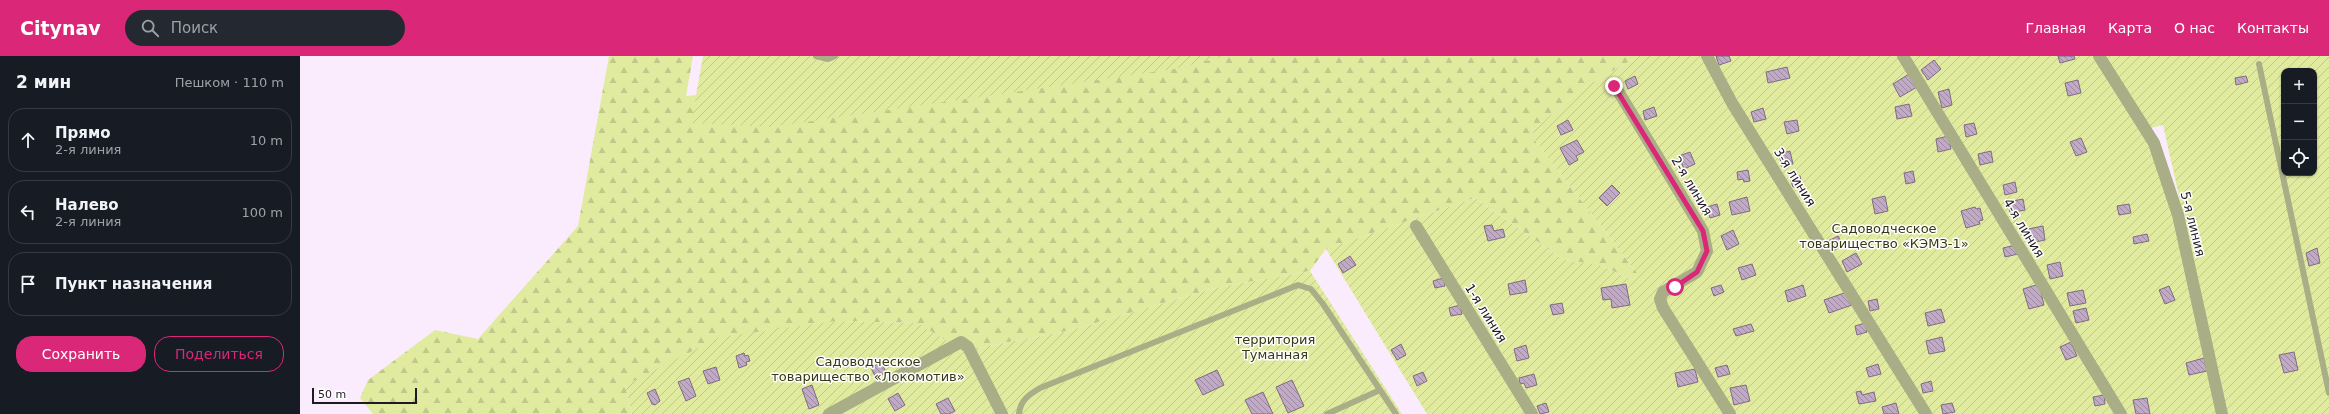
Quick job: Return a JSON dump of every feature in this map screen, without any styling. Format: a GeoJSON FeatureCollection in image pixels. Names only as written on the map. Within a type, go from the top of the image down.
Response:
{"type":"FeatureCollection","features":[{"type":"Feature","properties":{"kind":"street","name":"3-я линия"},"geometry":{"type":"LineString","coordinates":[[1707,56],[1732,103],[1926,414]]}},
{"type":"Feature","properties":{"kind":"street","name":"4-я линия"},"geometry":{"type":"LineString","coordinates":[[1903,56],[2121,414]]}},
{"type":"Feature","properties":{"kind":"street","name":"5-я линия"},"geometry":{"type":"LineString","coordinates":[[2099,56],[2154,143],[2178,215],[2222,414]]}},
{"type":"Feature","properties":{"kind":"street","name":"2-я линия"},"geometry":{"type":"LineString","coordinates":[[1614,86],[1703,231],[1707,251],[1697,272],[1664,292],[1660,299],[1663,308],[1730,414]]}},
{"type":"Feature","properties":{"kind":"street","name":"1-я линия"},"geometry":{"type":"LineString","coordinates":[[1416,226],[1532,414]]}},
{"type":"Feature","properties":{"kind":"street"},"geometry":{"type":"LineString","coordinates":[[829,414],[961,342],[968,347],[1002,414]]}},
{"type":"Feature","properties":{"kind":"lane"},"geometry":{"type":"LineString","coordinates":[[816,56],[828,59],[835,56]]}},
{"type":"Feature","properties":{"kind":"lane"},"geometry":{"type":"LineString","coordinates":[[2259,64],[2329,393]]}},
{"type":"Feature","properties":{"kind":"lane"},"geometry":{"type":"LineString","coordinates":[[1019,414],[1020,408],[1027,395],[1040,388],[1298,286],[1311,290],[1323,304],[1396,414]]}},
{"type":"Feature","properties":{"kind":"lane"},"geometry":{"type":"LineString","coordinates":[[1327,414],[1380,390]]}},
{"type":"Feature","properties":{"kind":"green space"},"geometry":{"type":"Polygon","coordinates":[[[609,56],[693,56],[686,96],[1136,56],[1639,56],[1583,88],[1532,131],[1536,142],[1638,274],[1633,280],[1597,264],[1564,260],[1475,198],[1326,249],[1310,271],[1215,288],[1072,330],[972,349],[965,352],[917,323],[836,321],[625,385],[632,414],[373,414],[360,398],[368,380],[435,330],[478,339],[578,226],[609,56]]]}},
{"type":"Feature","properties":{"kind":"green space"},"geometry":{"type":"Polygon","coordinates":[[[703,56],[1225,56],[1174,69],[770,127],[691,123],[703,56]]]}},
{"type":"Feature","properties":{"kind":"green space","name":"Садоводческое товарищество «КЭМЗ-1»"},"geometry":{"type":"Polygon","coordinates":[[[1639,56],[2094,56],[2151,146],[2173,207],[2218,414],[1427,414],[1326,249],[1475,198],[1564,260],[1597,264],[1633,280],[1638,274],[1536,142],[1532,131],[1583,88],[1639,56]]]}},
{"type":"Feature","properties":{"kind":"green space"},"geometry":{"type":"Polygon","coordinates":[[[2105,56],[2329,56],[2329,414],[2228,414],[2163,125],[2151,128],[2105,56]]]}},
{"type":"Feature","properties":{"kind":"green space","name":"территория Туманная"},"geometry":{"type":"Polygon","coordinates":[[[1310,271],[1402,414],[1006,414],[972,349],[1072,330],[1215,288],[1310,271]]]}},
{"type":"Feature","properties":{"kind":"green space","name":"Садоводческое товарищество «Локомотив»"},"geometry":{"type":"Polygon","coordinates":[[[836,321],[918,323],[965,352],[997,414],[632,414],[625,385],[720,337],[836,321]]]}},
{"type":"Feature","properties":{"kind":"building"},"geometry":{"type":"Polygon","coordinates":[[[1716,56],[1729,56],[1731,61],[1719,65],[1716,56]]]}},
{"type":"Feature","properties":{"kind":"building"},"geometry":{"type":"Polygon","coordinates":[[[2058,56],[2074,56],[2075,59],[2060,63],[2058,56]]]}},
{"type":"Feature","properties":{"kind":"building"},"geometry":{"type":"Polygon","coordinates":[[[1934,60],[1941,69],[1928,80],[1921,70],[1934,60]]]}},
{"type":"Feature","properties":{"kind":"building"},"geometry":{"type":"Polygon","coordinates":[[[1787,67],[1790,78],[1768,83],[1766,72],[1787,67]]]}},
{"type":"Feature","properties":{"kind":"building"},"geometry":{"type":"Polygon","coordinates":[[[1909,74],[1917,87],[1900,97],[1893,84],[1909,74]]]}},
{"type":"Feature","properties":{"kind":"building"},"geometry":{"type":"Polygon","coordinates":[[[1635,76],[1638,84],[1628,89],[1625,81],[1635,76]]]}},
{"type":"Feature","properties":{"kind":"building"},"geometry":{"type":"Polygon","coordinates":[[[2246,76],[2248,82],[2236,85],[2235,78],[2246,76]]]}},
{"type":"Feature","properties":{"kind":"building"},"geometry":{"type":"Polygon","coordinates":[[[2078,80],[2081,93],[2068,96],[2065,83],[2078,80]]]}},
{"type":"Feature","properties":{"kind":"building"},"geometry":{"type":"Polygon","coordinates":[[[1949,89],[1952,105],[1942,108],[1938,92],[1949,89]]]}},
{"type":"Feature","properties":{"kind":"building"},"geometry":{"type":"Polygon","coordinates":[[[1909,104],[1912,116],[1897,119],[1895,107],[1909,104]]]}},
{"type":"Feature","properties":{"kind":"building"},"geometry":{"type":"Polygon","coordinates":[[[1654,107],[1657,116],[1645,120],[1643,111],[1654,107]]]}},
{"type":"Feature","properties":{"kind":"building"},"geometry":{"type":"Polygon","coordinates":[[[1763,108],[1766,119],[1754,122],[1751,112],[1763,108]]]}},
{"type":"Feature","properties":{"kind":"building"},"geometry":{"type":"Polygon","coordinates":[[[1568,120],[1573,130],[1561,135],[1557,126],[1568,120]]]}},
{"type":"Feature","properties":{"kind":"building"},"geometry":{"type":"Polygon","coordinates":[[[1797,120],[1799,131],[1787,134],[1784,122],[1797,120]]]}},
{"type":"Feature","properties":{"kind":"building"},"geometry":{"type":"Polygon","coordinates":[[[1974,123],[1977,134],[1966,137],[1964,125],[1974,123]]]}},
{"type":"Feature","properties":{"kind":"building"},"geometry":{"type":"Polygon","coordinates":[[[1948,136],[1951,149],[1938,152],[1936,139],[1948,136]]]}},
{"type":"Feature","properties":{"kind":"building"},"geometry":{"type":"Polygon","coordinates":[[[2081,138],[2087,152],[2076,156],[2070,142],[2081,138]]]}},
{"type":"Feature","properties":{"kind":"building"},"geometry":{"type":"Polygon","coordinates":[[[1577,140],[1584,152],[1576,156],[1578,160],[1569,165],[1560,148],[1577,140]]]}},
{"type":"Feature","properties":{"kind":"building"},"geometry":{"type":"Polygon","coordinates":[[[1790,151],[1793,164],[1782,167],[1779,154],[1790,151]]]}},
{"type":"Feature","properties":{"kind":"building"},"geometry":{"type":"Polygon","coordinates":[[[1991,151],[1993,162],[1980,165],[1978,154],[1991,151]]]}},
{"type":"Feature","properties":{"kind":"building"},"geometry":{"type":"Polygon","coordinates":[[[1690,152],[1695,164],[1684,169],[1679,156],[1690,152]]]}},
{"type":"Feature","properties":{"kind":"building"},"geometry":{"type":"Polygon","coordinates":[[[1748,170],[1750,181],[1744,182],[1743,179],[1738,180],[1737,172],[1748,170]]]}},
{"type":"Feature","properties":{"kind":"building"},"geometry":{"type":"Polygon","coordinates":[[[1913,171],[1915,182],[1906,184],[1904,173],[1913,171]]]}},
{"type":"Feature","properties":{"kind":"building"},"geometry":{"type":"Polygon","coordinates":[[[1800,176],[1802,185],[1793,187],[1790,178],[1800,176]]]}},
{"type":"Feature","properties":{"kind":"building"},"geometry":{"type":"Polygon","coordinates":[[[2015,182],[2017,192],[2005,195],[2003,185],[2015,182]]]}},
{"type":"Feature","properties":{"kind":"building"},"geometry":{"type":"Polygon","coordinates":[[[1612,185],[1620,193],[1607,206],[1599,198],[1612,185]]]}},
{"type":"Feature","properties":{"kind":"building"},"geometry":{"type":"Polygon","coordinates":[[[1885,196],[1888,211],[1875,214],[1872,199],[1885,196]]]}},
{"type":"Feature","properties":{"kind":"building"},"geometry":{"type":"Polygon","coordinates":[[[1747,197],[1750,211],[1732,215],[1729,202],[1747,197]]]}},
{"type":"Feature","properties":{"kind":"building"},"geometry":{"type":"Polygon","coordinates":[[[2023,199],[2025,210],[2010,213],[2008,202],[2023,199]]]}},
{"type":"Feature","properties":{"kind":"building"},"geometry":{"type":"Polygon","coordinates":[[[1717,204],[1720,215],[1710,218],[1707,207],[1717,204]]]}},
{"type":"Feature","properties":{"kind":"building"},"geometry":{"type":"Polygon","coordinates":[[[2129,204],[2131,213],[2119,215],[2117,206],[2129,204]]]}},
{"type":"Feature","properties":{"kind":"building"},"geometry":{"type":"Polygon","coordinates":[[[1975,207],[1976,209],[1980,208],[1983,220],[1979,221],[1980,224],[1966,228],[1961,211],[1975,207]]]}},
{"type":"Feature","properties":{"kind":"building"},"geometry":{"type":"Polygon","coordinates":[[[1492,225],[1494,231],[1503,229],[1505,237],[1488,241],[1484,226],[1492,225]]]}},
{"type":"Feature","properties":{"kind":"building"},"geometry":{"type":"Polygon","coordinates":[[[2043,226],[2045,240],[2031,243],[2028,229],[2043,226]]]}},
{"type":"Feature","properties":{"kind":"building"},"geometry":{"type":"Polygon","coordinates":[[[1733,230],[1739,244],[1727,250],[1721,236],[1733,230]]]}},
{"type":"Feature","properties":{"kind":"building"},"geometry":{"type":"Polygon","coordinates":[[[2147,234],[2149,241],[2134,244],[2133,237],[2147,234]]]}},
{"type":"Feature","properties":{"kind":"building"},"geometry":{"type":"Polygon","coordinates":[[[1838,236],[1843,245],[1833,251],[1828,241],[1838,236]]]}},
{"type":"Feature","properties":{"kind":"building"},"geometry":{"type":"Polygon","coordinates":[[[2016,245],[2018,254],[2005,257],[2003,248],[2016,245]]]}},
{"type":"Feature","properties":{"kind":"building"},"geometry":{"type":"Polygon","coordinates":[[[2317,248],[2320,263],[2309,266],[2306,253],[2317,248]]]}},
{"type":"Feature","properties":{"kind":"building"},"geometry":{"type":"Polygon","coordinates":[[[1856,253],[1862,264],[1847,272],[1842,261],[1856,253]]]}},
{"type":"Feature","properties":{"kind":"building"},"geometry":{"type":"Polygon","coordinates":[[[1350,256],[1356,265],[1343,273],[1338,264],[1350,256]]]}},
{"type":"Feature","properties":{"kind":"building"},"geometry":{"type":"Polygon","coordinates":[[[2060,262],[2063,276],[2050,279],[2047,265],[2060,262]]]}},
{"type":"Feature","properties":{"kind":"building"},"geometry":{"type":"Polygon","coordinates":[[[1752,264],[1756,275],[1742,280],[1738,268],[1752,264]]]}},
{"type":"Feature","properties":{"kind":"building"},"geometry":{"type":"Polygon","coordinates":[[[1443,278],[1445,286],[1435,288],[1433,281],[1443,278]]]}},
{"type":"Feature","properties":{"kind":"building"},"geometry":{"type":"Polygon","coordinates":[[[1525,280],[1527,292],[1510,295],[1508,284],[1525,280]]]}},
{"type":"Feature","properties":{"kind":"building"},"geometry":{"type":"Polygon","coordinates":[[[1626,284],[1630,305],[1612,308],[1611,299],[1603,300],[1601,288],[1626,284]]]}},
{"type":"Feature","properties":{"kind":"building"},"geometry":{"type":"Polygon","coordinates":[[[2039,284],[2044,305],[2029,309],[2023,289],[2039,284]]]}},
{"type":"Feature","properties":{"kind":"building"},"geometry":{"type":"Polygon","coordinates":[[[1721,285],[1724,292],[1714,296],[1711,288],[1721,285]]]}},
{"type":"Feature","properties":{"kind":"building"},"geometry":{"type":"Polygon","coordinates":[[[1803,285],[1806,296],[1788,302],[1785,291],[1803,285]]]}},
{"type":"Feature","properties":{"kind":"building"},"geometry":{"type":"Polygon","coordinates":[[[2169,286],[2175,300],[2165,304],[2159,290],[2169,286]]]}},
{"type":"Feature","properties":{"kind":"building"},"geometry":{"type":"Polygon","coordinates":[[[2083,290],[2086,303],[2070,306],[2067,293],[2083,290]]]}},
{"type":"Feature","properties":{"kind":"building"},"geometry":{"type":"Polygon","coordinates":[[[1847,292],[1852,305],[1829,313],[1824,300],[1847,292]]]}},
{"type":"Feature","properties":{"kind":"building"},"geometry":{"type":"Polygon","coordinates":[[[1877,299],[1879,309],[1870,311],[1868,301],[1877,299]]]}},
{"type":"Feature","properties":{"kind":"building"},"geometry":{"type":"Polygon","coordinates":[[[1562,303],[1564,313],[1553,315],[1550,305],[1562,303]]]}},
{"type":"Feature","properties":{"kind":"building"},"geometry":{"type":"Polygon","coordinates":[[[1460,305],[1462,314],[1451,316],[1449,308],[1460,305]]]}},
{"type":"Feature","properties":{"kind":"building"},"geometry":{"type":"Polygon","coordinates":[[[2086,308],[2089,320],[2076,323],[2073,311],[2086,308]]]}},
{"type":"Feature","properties":{"kind":"building"},"geometry":{"type":"Polygon","coordinates":[[[1941,309],[1945,322],[1928,326],[1925,313],[1941,309]]]}},
{"type":"Feature","properties":{"kind":"building"},"geometry":{"type":"Polygon","coordinates":[[[1865,323],[1867,332],[1857,335],[1855,326],[1865,323]]]}},
{"type":"Feature","properties":{"kind":"building"},"geometry":{"type":"Polygon","coordinates":[[[1751,324],[1754,331],[1736,336],[1733,329],[1751,324]]]}},
{"type":"Feature","properties":{"kind":"building"},"geometry":{"type":"Polygon","coordinates":[[[1942,337],[1945,351],[1929,354],[1926,341],[1942,337]]]}},
{"type":"Feature","properties":{"kind":"building"},"geometry":{"type":"Polygon","coordinates":[[[2071,342],[2077,356],[2066,360],[2060,347],[2071,342]]]}},
{"type":"Feature","properties":{"kind":"building"},"geometry":{"type":"Polygon","coordinates":[[[1401,344],[1406,355],[1397,360],[1391,350],[1401,344]]]}},
{"type":"Feature","properties":{"kind":"building"},"geometry":{"type":"Polygon","coordinates":[[[1526,345],[1529,358],[1517,361],[1514,349],[1526,345]]]}},
{"type":"Feature","properties":{"kind":"building"},"geometry":{"type":"Polygon","coordinates":[[[2294,352],[2298,370],[2284,373],[2279,355],[2294,352]]]}},
{"type":"Feature","properties":{"kind":"building"},"geometry":{"type":"Polygon","coordinates":[[[744,353],[745,356],[748,355],[750,361],[746,362],[747,365],[739,368],[736,356],[744,353]]]}},
{"type":"Feature","properties":{"kind":"building"},"geometry":{"type":"Polygon","coordinates":[[[2204,358],[2207,371],[2189,375],[2186,363],[2204,358]]]}},
{"type":"Feature","properties":{"kind":"building"},"geometry":{"type":"Polygon","coordinates":[[[881,362],[886,372],[876,378],[871,368],[881,362]]]}},
{"type":"Feature","properties":{"kind":"building"},"geometry":{"type":"Polygon","coordinates":[[[1878,364],[1881,374],[1869,377],[1866,368],[1878,364]]]}},
{"type":"Feature","properties":{"kind":"building"},"geometry":{"type":"Polygon","coordinates":[[[1727,365],[1730,374],[1718,377],[1715,368],[1727,365]]]}},
{"type":"Feature","properties":{"kind":"building"},"geometry":{"type":"Polygon","coordinates":[[[716,367],[720,380],[708,384],[703,371],[716,367]]]}},
{"type":"Feature","properties":{"kind":"building"},"geometry":{"type":"Polygon","coordinates":[[[1695,369],[1698,382],[1678,387],[1675,373],[1695,369]]]}},
{"type":"Feature","properties":{"kind":"building"},"geometry":{"type":"Polygon","coordinates":[[[1217,370],[1224,385],[1203,395],[1195,380],[1217,370]]]}},
{"type":"Feature","properties":{"kind":"building"},"geometry":{"type":"Polygon","coordinates":[[[1423,372],[1427,381],[1417,386],[1413,376],[1423,372]]]}},
{"type":"Feature","properties":{"kind":"building"},"geometry":{"type":"Polygon","coordinates":[[[1534,374],[1537,385],[1526,388],[1524,383],[1520,384],[1519,378],[1534,374]]]}},
{"type":"Feature","properties":{"kind":"building"},"geometry":{"type":"Polygon","coordinates":[[[689,378],[696,396],[686,401],[678,382],[689,378]]]}},
{"type":"Feature","properties":{"kind":"building"},"geometry":{"type":"Polygon","coordinates":[[[1292,380],[1304,406],[1288,413],[1276,387],[1292,380]]]}},
{"type":"Feature","properties":{"kind":"building"},"geometry":{"type":"Polygon","coordinates":[[[1931,381],[1933,391],[1923,393],[1921,384],[1931,381]]]}},
{"type":"Feature","properties":{"kind":"building"},"geometry":{"type":"Polygon","coordinates":[[[812,385],[819,405],[809,409],[802,389],[812,385]]]}},
{"type":"Feature","properties":{"kind":"building"},"geometry":{"type":"Polygon","coordinates":[[[1746,385],[1750,401],[1734,405],[1730,388],[1746,385]]]}},
{"type":"Feature","properties":{"kind":"building"},"geometry":{"type":"Polygon","coordinates":[[[655,389],[660,401],[655,405],[652,404],[647,393],[655,389]]]}},
{"type":"Feature","properties":{"kind":"building"},"geometry":{"type":"Polygon","coordinates":[[[1861,391],[1862,395],[1874,392],[1876,401],[1859,404],[1856,392],[1861,391]]]}},
{"type":"Feature","properties":{"kind":"building"},"geometry":{"type":"Polygon","coordinates":[[[1263,392],[1273,414],[1252,414],[1245,400],[1263,392]]]}},
{"type":"Feature","properties":{"kind":"building"},"geometry":{"type":"Polygon","coordinates":[[[898,393],[905,405],[895,411],[888,399],[898,393]]]}},
{"type":"Feature","properties":{"kind":"building"},"geometry":{"type":"Polygon","coordinates":[[[2104,395],[2105,404],[2095,406],[2093,397],[2104,395]]]}},
{"type":"Feature","properties":{"kind":"building"},"geometry":{"type":"Polygon","coordinates":[[[948,398],[955,411],[949,414],[941,414],[936,404],[948,398]]]}},
{"type":"Feature","properties":{"kind":"building"},"geometry":{"type":"Polygon","coordinates":[[[2147,398],[2150,414],[2136,414],[2133,400],[2147,398]]]}},
{"type":"Feature","properties":{"kind":"building"},"geometry":{"type":"Polygon","coordinates":[[[1546,403],[1549,412],[1540,414],[1537,406],[1546,403]]]}},
{"type":"Feature","properties":{"kind":"building"},"geometry":{"type":"Polygon","coordinates":[[[1896,403],[1899,414],[1884,414],[1882,407],[1896,403]]]}},
{"type":"Feature","properties":{"kind":"building"},"geometry":{"type":"Polygon","coordinates":[[[1952,403],[1955,412],[1943,414],[1941,405],[1952,403]]]}},
{"type":"Feature","properties":{"kind":"route"},"geometry":{"type":"LineString","coordinates":[[1614,86],[1703,231],[1707,251],[1697,272],[1675,287]]}}]}
